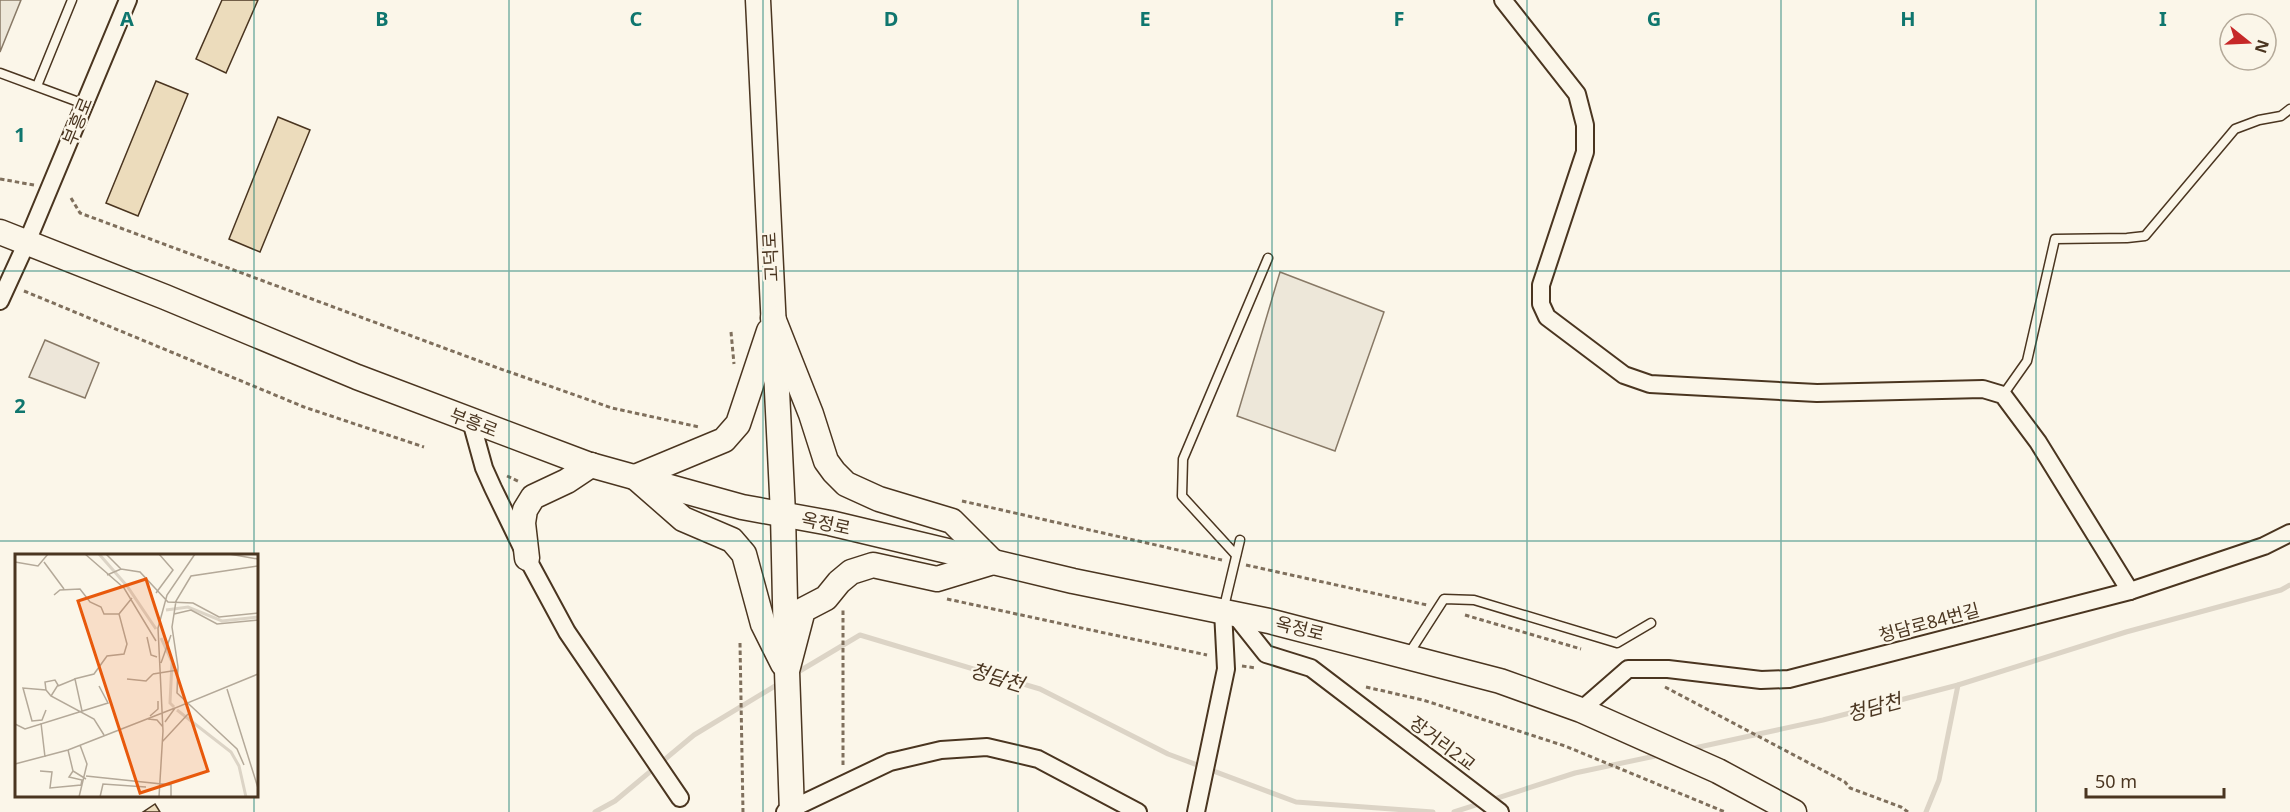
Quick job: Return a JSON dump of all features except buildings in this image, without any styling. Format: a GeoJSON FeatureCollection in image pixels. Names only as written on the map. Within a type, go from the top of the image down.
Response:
{"type":"FeatureCollection","features":[{"type":"Feature","properties":{"kind":"main road","name":"고덕로"},"geometry":{"type":"LineString","coordinates":[[758,0],[783,514]]}},
{"type":"Feature","properties":{"kind":"main road","name":"부흥로"},"geometry":{"type":"LineString","coordinates":[[0,232],[357,377],[591,465],[742,507],[783,514]]}},
{"type":"Feature","properties":{"kind":"main road"},"geometry":{"type":"LineString","coordinates":[[773,318],[738,424],[724,440],[634,477],[683,519],[732,540],[744,554],[763,624],[787,671]]}},
{"type":"Feature","properties":{"kind":"main road"},"geometry":{"type":"LineString","coordinates":[[773,318],[811,414],[826,460],[834,472],[846,484],[879,500],[952,521],[993,562],[936,579],[873,565],[851,572],[826,598],[803,610],[787,671]]}},
{"type":"Feature","properties":{"kind":"main road"},"geometry":{"type":"LineString","coordinates":[[527,558],[523,524],[525,510],[533,497],[567,481],[591,465]]}},
{"type":"Feature","properties":{"kind":"main road"},"geometry":{"type":"LineString","coordinates":[[783,514],[790,811]]}},
{"type":"Feature","properties":{"kind":"main road","name":"옥정로"},"geometry":{"type":"LineString","coordinates":[[783,514],[1269,621],[1500,681],[1581,710],[1718,771],[1794,812]]}},
{"type":"Feature","properties":{"kind":"street","name":"부흥로"},"geometry":{"type":"LineString","coordinates":[[27,242],[128,0]]}},
{"type":"Feature","properties":{"kind":"street"},"geometry":{"type":"LineString","coordinates":[[1503,0],[1577,94],[1585,125],[1585,152],[1541,285],[1541,304],[1547,317],[1624,375],[1650,384],[1817,393],[1983,389],[2003,395],[2038,442],[2130,591]]}},
{"type":"Feature","properties":{"kind":"street"},"geometry":{"type":"LineString","coordinates":[[0,301],[27,242]]}},
{"type":"Feature","properties":{"kind":"street"},"geometry":{"type":"LineString","coordinates":[[471,421],[484,468],[527,558],[567,632],[647,753],[680,798]]}},
{"type":"Feature","properties":{"kind":"street","name":"청담로84번길"},"geometry":{"type":"LineString","coordinates":[[1581,710],[1628,669],[1668,669],[1761,680],[1789,679],[2130,591],[2264,546],[2290,533]]}},
{"type":"Feature","properties":{"kind":"street"},"geometry":{"type":"LineString","coordinates":[[1196,812],[1226,669],[1229,613]]}},
{"type":"Feature","properties":{"kind":"street","name":"장거리2교"},"geometry":{"type":"LineString","coordinates":[[1229,613],[1266,654],[1311,668],[1327,678],[1500,812]]}},
{"type":"Feature","properties":{"kind":"street"},"geometry":{"type":"LineString","coordinates":[[790,811],[891,762],[941,750],[987,747],[1038,759],[1138,812]]}},
{"type":"Feature","properties":{"kind":"lane"},"geometry":{"type":"LineString","coordinates":[[37,86],[72,0]]}},
{"type":"Feature","properties":{"kind":"lane"},"geometry":{"type":"LineString","coordinates":[[0,73],[84,104]]}},
{"type":"Feature","properties":{"kind":"lane"},"geometry":{"type":"LineString","coordinates":[[2003,395],[2027,361],[2055,239],[2145,236],[2235,129],[2259,120],[2281,116],[2290,109]]}},
{"type":"Feature","properties":{"kind":"lane"},"geometry":{"type":"LineString","coordinates":[[1235,558],[1182,496],[1183,459],[1268,258]]}},
{"type":"Feature","properties":{"kind":"lane"},"geometry":{"type":"LineString","coordinates":[[1229,613],[1235,558],[1240,540]]}},
{"type":"Feature","properties":{"kind":"lane"},"geometry":{"type":"LineString","coordinates":[[1408,656],[1444,599],[1474,600],[1617,643],[1651,623]]}},
{"type":"Feature","properties":{"kind":"path"},"geometry":{"type":"LineString","coordinates":[[0,179],[40,186]]}},
{"type":"Feature","properties":{"kind":"path"},"geometry":{"type":"LineString","coordinates":[[71,198],[80,213],[498,368],[612,408],[705,428]]}},
{"type":"Feature","properties":{"kind":"path"},"geometry":{"type":"LineString","coordinates":[[8,284],[304,407],[424,447]]}},
{"type":"Feature","properties":{"kind":"path"},"geometry":{"type":"LineString","coordinates":[[956,500],[1235,558],[1438,608],[1581,649]]}},
{"type":"Feature","properties":{"kind":"path"},"geometry":{"type":"LineString","coordinates":[[947,599],[1213,656],[1239,666],[1259,668]]}},
{"type":"Feature","properties":{"kind":"path"},"geometry":{"type":"LineString","coordinates":[[843,606],[844,752]]}},
{"type":"Feature","properties":{"kind":"path"},"geometry":{"type":"LineString","coordinates":[[740,644],[743,812]]}},
{"type":"Feature","properties":{"kind":"path"},"geometry":{"type":"LineString","coordinates":[[1327,678],[1423,700],[1565,746],[1724,811]]}},
{"type":"Feature","properties":{"kind":"path"},"geometry":{"type":"LineString","coordinates":[[1660,685],[1845,782],[1850,788],[1901,807],[1908,812]]}},
{"type":"Feature","properties":{"kind":"shaded area"},"geometry":{"type":"Polygon","coordinates":[[[0,0],[21,0],[0,52],[0,0]]]}},
{"type":"Feature","properties":{"kind":"shaded area"},"geometry":{"type":"Polygon","coordinates":[[[1280,272],[1384,312],[1335,451],[1237,416],[1280,272]]]}},
{"type":"Feature","properties":{"kind":"shaded area"},"geometry":{"type":"Polygon","coordinates":[[[45,340],[99,363],[85,398],[29,377],[45,340]]]}},
{"type":"Feature","properties":{"kind":"waterway","name":"청담천"},"geometry":{"type":"LineString","coordinates":[[1690,749],[1823,720],[1958,685],[2126,632],[2281,590],[2290,585]]}},
{"type":"Feature","properties":{"kind":"waterway","name":"청담천"},"geometry":{"type":"LineString","coordinates":[[793,675],[860,635],[1040,689],[1168,754],[1296,802],[1433,812]]}},
{"type":"Feature","properties":{"kind":"waterway","name":"청담천"},"geometry":{"type":"LineString","coordinates":[[595,812],[615,801],[694,735],[780,683]]}},
{"type":"Feature","properties":{"kind":"waterway"},"geometry":{"type":"LineString","coordinates":[[1926,812],[1939,780],[1958,685]]}},
{"type":"Feature","properties":{"kind":"waterway","name":"청담천"},"geometry":{"type":"LineString","coordinates":[[1454,812],[1575,773],[1660,755]]}}]}
